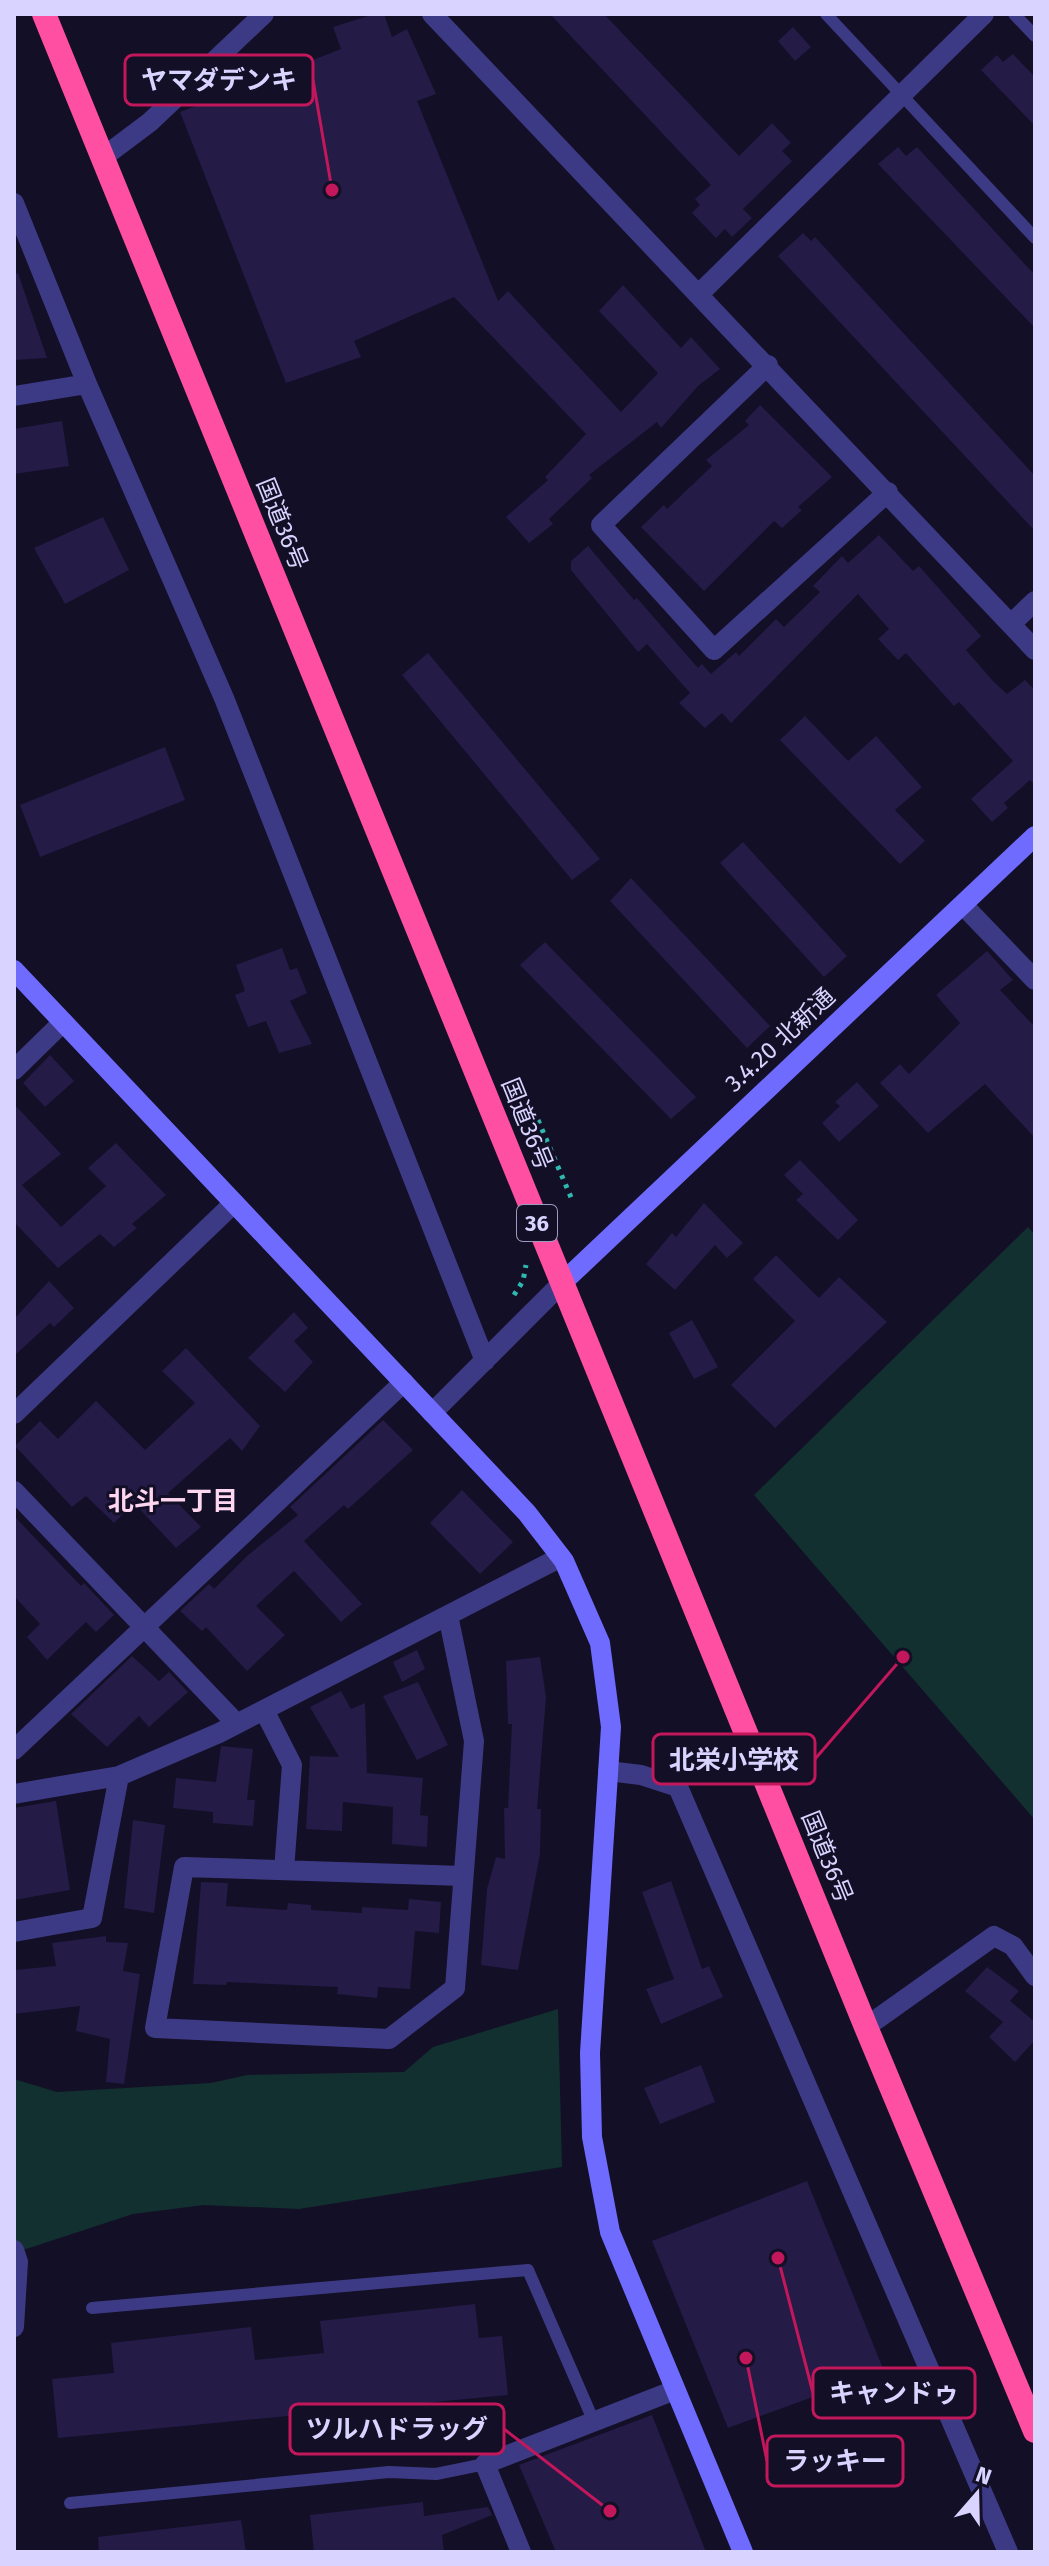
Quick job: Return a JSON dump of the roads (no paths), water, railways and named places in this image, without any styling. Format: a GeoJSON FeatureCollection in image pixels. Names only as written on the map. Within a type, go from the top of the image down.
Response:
{"type":"FeatureCollection","features":[{"type":"Feature","properties":{"kind":"highway","name":"国道36号"},"geometry":{"type":"LineString","coordinates":[[44,14],[866,2027],[1035,2431]]}},
{"type":"Feature","properties":{"kind":"street"},"geometry":{"type":"LineString","coordinates":[[102,158],[150,122],[264,14]]}},
{"type":"Feature","properties":{"kind":"street"},"geometry":{"type":"LineString","coordinates":[[432,14],[700,293],[1035,650]]}},
{"type":"Feature","properties":{"kind":"street"},"geometry":{"type":"LineString","coordinates":[[700,293],[984,14]]}},
{"type":"Feature","properties":{"kind":"street"},"geometry":{"type":"LineString","coordinates":[[14,203],[87,384],[224,698],[485,1361]]}},
{"type":"Feature","properties":{"kind":"street"},"geometry":{"type":"LineString","coordinates":[[768,365],[601,525],[714,650],[888,492]]}},
{"type":"Feature","properties":{"kind":"street"},"geometry":{"type":"LineString","coordinates":[[14,396],[87,384]]}},
{"type":"Feature","properties":{"kind":"street"},"geometry":{"type":"LineString","coordinates":[[1012,623],[1035,601]]}},
{"type":"Feature","properties":{"kind":"street","name":"3.4.20 北新通"},"geometry":{"type":"LineString","coordinates":[[562,1283],[1035,836]]}},
{"type":"Feature","properties":{"kind":"street"},"geometry":{"type":"LineString","coordinates":[[963,905],[1035,980]]}},
{"type":"Feature","properties":{"kind":"street"},"geometry":{"type":"LineString","coordinates":[[14,970],[527,1513],[561,1557],[600,1643],[611,1727],[590,2053],[592,2137],[610,2232],[743,2552]]}},
{"type":"Feature","properties":{"kind":"street"},"geometry":{"type":"LineString","coordinates":[[14,1070],[63,1022]]}},
{"type":"Feature","properties":{"kind":"street"},"geometry":{"type":"LineString","coordinates":[[14,1414],[234,1203]]}},
{"type":"Feature","properties":{"kind":"street"},"geometry":{"type":"LineString","coordinates":[[432,1413],[562,1283]]}},
{"type":"Feature","properties":{"kind":"street"},"geometry":{"type":"LineString","coordinates":[[14,1750],[404,1382]]}},
{"type":"Feature","properties":{"kind":"street"},"geometry":{"type":"LineString","coordinates":[[14,1491],[237,1724]]}},
{"type":"Feature","properties":{"kind":"street"},"geometry":{"type":"LineString","coordinates":[[14,1794],[119,1776],[237,1724],[561,1557]]}},
{"type":"Feature","properties":{"kind":"street"},"geometry":{"type":"LineString","coordinates":[[448,1615],[474,1741],[455,1988],[389,2039],[155,2028],[184,1867],[463,1876]]}},
{"type":"Feature","properties":{"kind":"street"},"geometry":{"type":"LineString","coordinates":[[264,1710],[292,1765],[284,1870]]}},
{"type":"Feature","properties":{"kind":"street"},"geometry":{"type":"LineString","coordinates":[[608,1771],[641,1775],[678,1787],[1008,2552]]}},
{"type":"Feature","properties":{"kind":"street"},"geometry":{"type":"LineString","coordinates":[[14,1932],[92,1918],[119,1776]]}},
{"type":"Feature","properties":{"kind":"street"},"geometry":{"type":"LineString","coordinates":[[866,2027],[994,1936],[1013,1946],[1035,1976]]}},
{"type":"Feature","properties":{"kind":"street"},"geometry":{"type":"LineString","coordinates":[[14,2250],[18,2262],[14,2327]]}},
{"type":"Feature","properties":{"kind":"street"},"geometry":{"type":"LineString","coordinates":[[521,2552],[485,2464],[675,2390]]}},
{"type":"Feature","properties":{"kind":"lane"},"geometry":{"type":"LineString","coordinates":[[826,14],[1035,238]]}},
{"type":"Feature","properties":{"kind":"lane"},"geometry":{"type":"LineString","coordinates":[[1014,14],[1035,36]]}},
{"type":"Feature","properties":{"kind":"lane"},"geometry":{"type":"LineString","coordinates":[[92,2308],[528,2270],[594,2422]]}},
{"type":"Feature","properties":{"kind":"lane"},"geometry":{"type":"LineString","coordinates":[[70,2503],[389,2472],[436,2474],[485,2464]]}},
{"type":"Feature","properties":{"kind":"place","name":"ヤマダデンキ"},"geometry":{"type":"Point","coordinates":[332,190]}},
{"type":"Feature","properties":{"kind":"place","name":"北栄小学校"},"geometry":{"type":"Point","coordinates":[903,1657]}},
{"type":"Feature","properties":{"kind":"place","name":"キャンドゥ"},"geometry":{"type":"Point","coordinates":[778,2258]}},
{"type":"Feature","properties":{"kind":"place","name":"ラッキー"},"geometry":{"type":"Point","coordinates":[746,2358]}},
{"type":"Feature","properties":{"kind":"place","name":"ツルハドラッグ"},"geometry":{"type":"Point","coordinates":[610,2511]}},
{"type":"Feature","properties":{"kind":"district","name":"北斗一丁目"},"geometry":{"type":"Point","coordinates":[173,1501]}}]}
